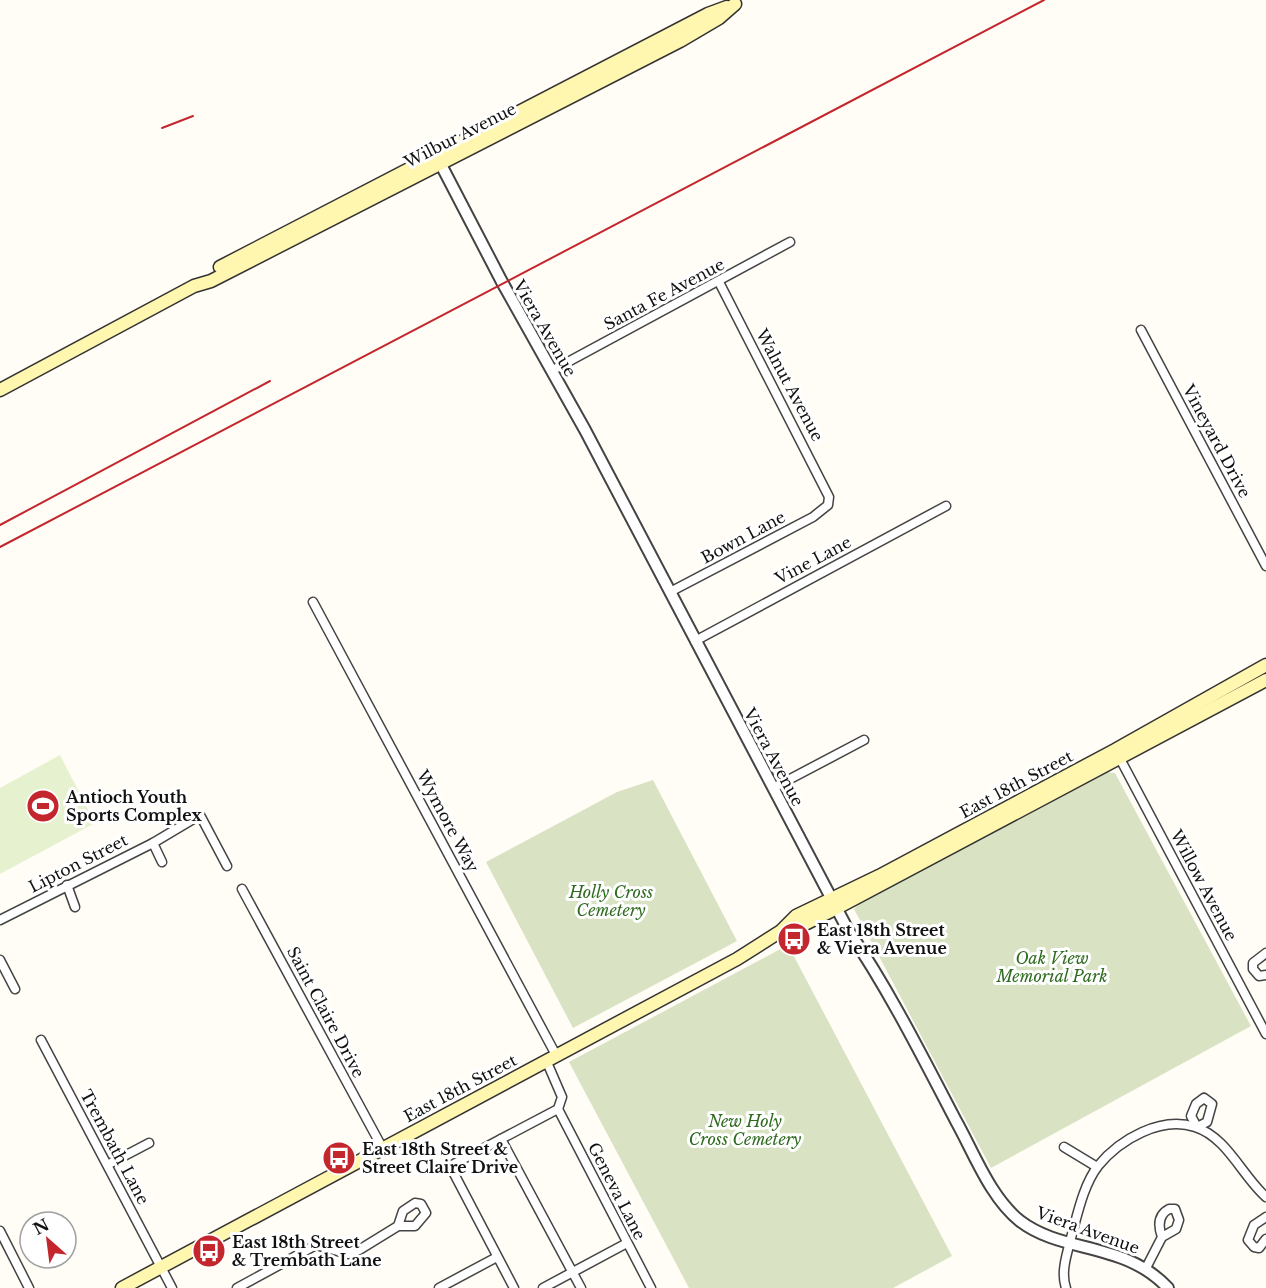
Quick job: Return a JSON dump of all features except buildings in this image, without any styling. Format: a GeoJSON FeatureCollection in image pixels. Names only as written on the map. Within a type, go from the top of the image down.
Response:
{"type":"FeatureCollection","features":[{"type":"Feature","properties":{"kind":"main road","name":"Wilbur Avenue"},"geometry":{"type":"LineString","coordinates":[[0,390],[194,286],[207,274],[608,72],[690,35],[719,18],[739,2]]}},
{"type":"Feature","properties":{"kind":"main road","name":"East 18th Street"},"geometry":{"type":"LineString","coordinates":[[1118,754],[1266,665]]}},
{"type":"Feature","properties":{"kind":"main road","name":"East 18th Street"},"geometry":{"type":"LineString","coordinates":[[122,1288],[737,959],[781,931],[796,916],[835,903],[1118,754],[1266,680]]}},
{"type":"Feature","properties":{"kind":"street","name":"Viera Avenue"},"geometry":{"type":"LineString","coordinates":[[438,159],[773,788],[835,903],[876,971],[991,1185],[1020,1221],[1044,1234],[1123,1257],[1146,1268],[1168,1288]]}},
{"type":"Feature","properties":{"kind":"street","name":"Santa Fe Avenue"},"geometry":{"type":"LineString","coordinates":[[552,370],[790,242]]}},
{"type":"Feature","properties":{"kind":"street","name":"Walnut Avenue"},"geometry":{"type":"LineString","coordinates":[[719,282],[827,489],[828,505]]}},
{"type":"Feature","properties":{"kind":"street","name":"Vineyard Drive"},"geometry":{"type":"LineString","coordinates":[[1141,330],[1266,566]]}},
{"type":"Feature","properties":{"kind":"street","name":"Bown Lane"},"geometry":{"type":"LineString","coordinates":[[670,592],[813,517],[828,505]]}},
{"type":"Feature","properties":{"kind":"street","name":"Vine Lane"},"geometry":{"type":"LineString","coordinates":[[695,641],[946,506]]}},
{"type":"Feature","properties":{"kind":"street","name":"Wymore Way"},"geometry":{"type":"LineString","coordinates":[[313,602],[551,1058],[562,1097],[558,1109]]}},
{"type":"Feature","properties":{"kind":"street"},"geometry":{"type":"LineString","coordinates":[[773,788],[864,740]]}},
{"type":"Feature","properties":{"kind":"street","name":"Willow Avenue"},"geometry":{"type":"LineString","coordinates":[[1118,754],[1266,1034]]}},
{"type":"Feature","properties":{"kind":"street","name":"Lipton Street"},"geometry":{"type":"LineString","coordinates":[[0,920],[153,843],[200,815],[227,866]]}},
{"type":"Feature","properties":{"kind":"street"},"geometry":{"type":"LineString","coordinates":[[153,843],[162,862]]}},
{"type":"Feature","properties":{"kind":"street"},"geometry":{"type":"LineString","coordinates":[[67,885],[75,907]]}},
{"type":"Feature","properties":{"kind":"street","name":"Saint Claire Drive"},"geometry":{"type":"LineString","coordinates":[[243,889],[383,1149]]}},
{"type":"Feature","properties":{"kind":"street"},"geometry":{"type":"LineString","coordinates":[[1266,953],[1253,963],[1253,969],[1259,976],[1266,975]]}},
{"type":"Feature","properties":{"kind":"street"},"geometry":{"type":"LineString","coordinates":[[0,960],[15,989]]}},
{"type":"Feature","properties":{"kind":"street","name":"Trembath Lane"},"geometry":{"type":"LineString","coordinates":[[41,1040],[109,1164],[172,1288]]}},
{"type":"Feature","properties":{"kind":"street"},"geometry":{"type":"LineString","coordinates":[[514,1288],[450,1166],[558,1109]]}},
{"type":"Feature","properties":{"kind":"street","name":"Geneva Lane"},"geometry":{"type":"LineString","coordinates":[[558,1109],[651,1288]]}},
{"type":"Feature","properties":{"kind":"street"},"geometry":{"type":"LineString","coordinates":[[1066,1288],[1064,1270],[1070,1241],[1088,1185],[1097,1167],[1113,1151],[1156,1126],[1179,1123],[1197,1127],[1212,1135],[1266,1197]]}},
{"type":"Feature","properties":{"kind":"street"},"geometry":{"type":"LineString","coordinates":[[501,1139],[581,1288]]}},
{"type":"Feature","properties":{"kind":"street"},"geometry":{"type":"LineString","coordinates":[[109,1164],[149,1143]]}},
{"type":"Feature","properties":{"kind":"street"},"geometry":{"type":"LineString","coordinates":[[1064,1147],[1097,1167]]}},
{"type":"Feature","properties":{"kind":"street"},"geometry":{"type":"LineString","coordinates":[[1266,1220],[1254,1225],[1248,1240],[1254,1247],[1259,1248],[1266,1239]]}},
{"type":"Feature","properties":{"kind":"street"},"geometry":{"type":"LineString","coordinates":[[237,1288],[316,1245],[348,1254],[359,1250],[398,1226]]}},
{"type":"Feature","properties":{"kind":"street"},"geometry":{"type":"LineString","coordinates":[[0,1231],[29,1288]]}},
{"type":"Feature","properties":{"kind":"street"},"geometry":{"type":"LineString","coordinates":[[1146,1268],[1162,1237]]}},
{"type":"Feature","properties":{"kind":"street"},"geometry":{"type":"LineString","coordinates":[[543,1288],[627,1243]]}},
{"type":"Feature","properties":{"kind":"street"},"geometry":{"type":"LineString","coordinates":[[439,1288],[497,1257]]}},
{"type":"Feature","properties":{"kind":"green space","name":"Antioch Youth Sports Complex"},"geometry":{"type":"Polygon","coordinates":[[[60,755],[95,823],[0,874],[0,788],[60,755]]]}},
{"type":"Feature","properties":{"kind":"green space","name":"Oak View Memorial Park"},"geometry":{"type":"Polygon","coordinates":[[[1107,772],[1115,773],[1251,1026],[991,1168],[854,909],[859,904],[1107,772]]]}},
{"type":"Feature","properties":{"kind":"green space","name":"Holly Cross Cemetery"},"geometry":{"type":"Polygon","coordinates":[[[653,780],[737,941],[573,1028],[486,862],[617,792],[653,780]]]}},
{"type":"Feature","properties":{"kind":"green space","name":"New Holy Cross Cemetery"},"geometry":{"type":"Polygon","coordinates":[[[788,945],[952,1256],[893,1288],[689,1288],[569,1062],[788,945]]]}},
{"type":"Feature","properties":{"kind":"railway"},"geometry":{"type":"LineString","coordinates":[[0,547],[1044,0]]}},
{"type":"Feature","properties":{"kind":"railway"},"geometry":{"type":"LineString","coordinates":[[162,128],[193,116]]}},
{"type":"Feature","properties":{"kind":"railway"},"geometry":{"type":"LineString","coordinates":[[0,525],[270,381]]}},
{"type":"Feature","properties":{"kind":"place","name":"Antioch Youth Sports Complex"},"geometry":{"type":"Point","coordinates":[43,806]}},
{"type":"Feature","properties":{"kind":"place","name":"East 18th Street & Viera Avenue"},"geometry":{"type":"Point","coordinates":[794,939]}},
{"type":"Feature","properties":{"kind":"place","name":"East 18th Street & Street Claire Drive"},"geometry":{"type":"Point","coordinates":[339,1158]}},
{"type":"Feature","properties":{"kind":"place","name":"East 18th Street & Trembath Lane"},"geometry":{"type":"Point","coordinates":[209,1251]}}]}
